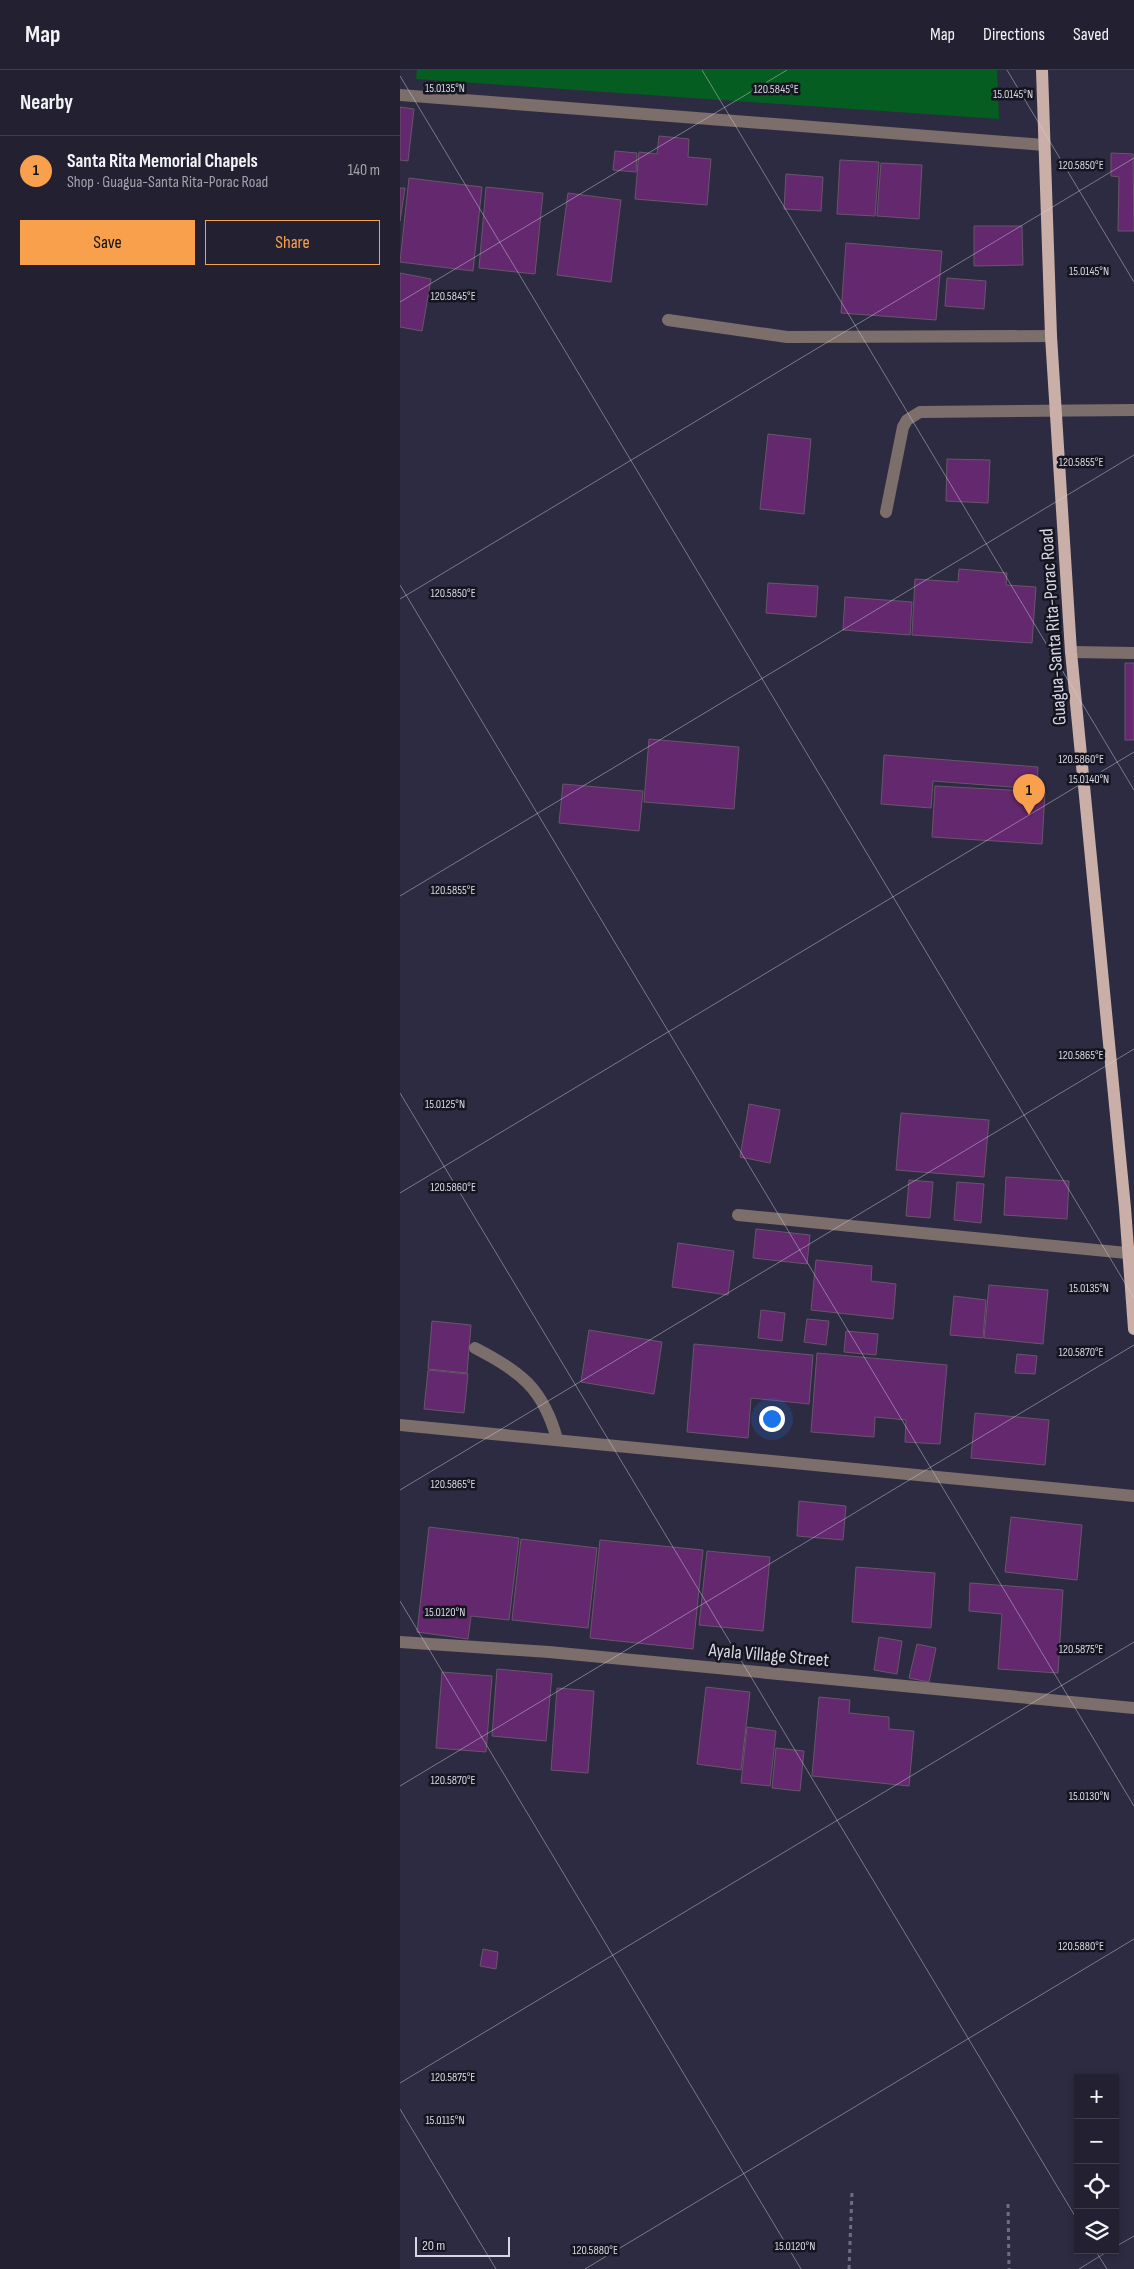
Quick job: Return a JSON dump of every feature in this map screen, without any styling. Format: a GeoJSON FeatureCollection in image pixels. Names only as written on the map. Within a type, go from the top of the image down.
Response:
{"type":"FeatureCollection","features":[{"type":"Feature","properties":{"kind":"main road","name":"Guagua-Santa Rita-Porac Road"},"geometry":{"type":"LineString","coordinates":[[1042,70],[1051,336],[1071,652],[1130,1208],[1128,1252],[1134,1329]]}},
{"type":"Feature","properties":{"kind":"street"},"geometry":{"type":"LineString","coordinates":[[400,95],[1044,145]]}},
{"type":"Feature","properties":{"kind":"street"},"geometry":{"type":"LineString","coordinates":[[668,320],[787,337],[1051,336]]}},
{"type":"Feature","properties":{"kind":"street"},"geometry":{"type":"LineString","coordinates":[[886,512],[903,427],[912,415],[920,412],[1134,410]]}},
{"type":"Feature","properties":{"kind":"street"},"geometry":{"type":"LineString","coordinates":[[1071,652],[1134,653]]}},
{"type":"Feature","properties":{"kind":"street"},"geometry":{"type":"LineString","coordinates":[[738,1215],[1128,1252]]}},
{"type":"Feature","properties":{"kind":"street"},"geometry":{"type":"LineString","coordinates":[[475,1348],[524,1378],[538,1393],[550,1415],[557,1439]]}},
{"type":"Feature","properties":{"kind":"street"},"geometry":{"type":"LineString","coordinates":[[400,1425],[1134,1496]]}},
{"type":"Feature","properties":{"kind":"street","name":"Ayala Village Street"},"geometry":{"type":"LineString","coordinates":[[400,1642],[559,1653],[1134,1708]]}},
{"type":"Feature","properties":{"kind":"path"},"geometry":{"type":"LineString","coordinates":[[849,2269],[852,2192]]}},
{"type":"Feature","properties":{"kind":"path"},"geometry":{"type":"LineString","coordinates":[[1008,2204],[1009,2269]]}},
{"type":"Feature","properties":{"kind":"green space"},"geometry":{"type":"Polygon","coordinates":[[[417,70],[997,70],[999,119],[416,79],[417,70]]]}},
{"type":"Feature","properties":{"kind":"building"},"geometry":{"type":"Polygon","coordinates":[[[400,107],[414,109],[408,161],[400,160],[400,107]]]}},
{"type":"Feature","properties":{"kind":"building"},"geometry":{"type":"Polygon","coordinates":[[[659,136],[689,139],[688,157],[711,159],[707,205],[635,199],[639,152],[657,154],[659,136]]]}},
{"type":"Feature","properties":{"kind":"building"},"geometry":{"type":"Polygon","coordinates":[[[615,151],[637,153],[636,172],[613,170],[615,151]]]}},
{"type":"Feature","properties":{"kind":"building"},"geometry":{"type":"Polygon","coordinates":[[[1111,153],[1133,154],[1134,231],[1118,231],[1119,177],[1111,176],[1111,153]]]}},
{"type":"Feature","properties":{"kind":"building"},"geometry":{"type":"Polygon","coordinates":[[[840,160],[879,162],[875,216],[837,214],[840,160]]]}},
{"type":"Feature","properties":{"kind":"building"},"geometry":{"type":"Polygon","coordinates":[[[881,163],[922,165],[919,219],[877,216],[881,163]]]}},
{"type":"Feature","properties":{"kind":"building"},"geometry":{"type":"Polygon","coordinates":[[[786,174],[823,177],[821,211],[784,209],[786,174]]]}},
{"type":"Feature","properties":{"kind":"building"},"geometry":{"type":"Polygon","coordinates":[[[409,178],[482,187],[473,271],[400,262],[409,178]]]}},
{"type":"Feature","properties":{"kind":"building"},"geometry":{"type":"Polygon","coordinates":[[[486,187],[543,193],[535,274],[479,268],[486,187]]]}},
{"type":"Feature","properties":{"kind":"building"},"geometry":{"type":"Polygon","coordinates":[[[400,188],[405,188],[400,221],[400,188]]]}},
{"type":"Feature","properties":{"kind":"building"},"geometry":{"type":"Polygon","coordinates":[[[568,193],[621,200],[611,282],[557,275],[568,193]]]}},
{"type":"Feature","properties":{"kind":"building"},"geometry":{"type":"Polygon","coordinates":[[[974,226],[1022,226],[1023,265],[974,266],[974,226]]]}},
{"type":"Feature","properties":{"kind":"building"},"geometry":{"type":"Polygon","coordinates":[[[846,243],[942,251],[936,320],[841,313],[846,243]]]}},
{"type":"Feature","properties":{"kind":"building"},"geometry":{"type":"Polygon","coordinates":[[[400,273],[431,279],[422,331],[400,327],[400,273]]]}},
{"type":"Feature","properties":{"kind":"building"},"geometry":{"type":"Polygon","coordinates":[[[947,278],[986,281],[984,309],[945,306],[947,278]]]}},
{"type":"Feature","properties":{"kind":"building"},"geometry":{"type":"Polygon","coordinates":[[[768,434],[811,439],[804,514],[760,509],[768,434]]]}},
{"type":"Feature","properties":{"kind":"building"},"geometry":{"type":"Polygon","coordinates":[[[947,459],[990,460],[988,503],[946,501],[947,459]]]}},
{"type":"Feature","properties":{"kind":"building"},"geometry":{"type":"Polygon","coordinates":[[[959,569],[1007,573],[1006,585],[1036,587],[1032,643],[912,635],[915,579],[958,582],[959,569]]]}},
{"type":"Feature","properties":{"kind":"building"},"geometry":{"type":"Polygon","coordinates":[[[768,583],[818,586],[816,617],[766,613],[768,583]]]}},
{"type":"Feature","properties":{"kind":"building"},"geometry":{"type":"Polygon","coordinates":[[[845,597],[912,602],[910,635],[843,630],[845,597]]]}},
{"type":"Feature","properties":{"kind":"building"},"geometry":{"type":"Polygon","coordinates":[[[1125,663],[1134,663],[1134,740],[1125,740],[1125,663]]]}},
{"type":"Feature","properties":{"kind":"building"},"geometry":{"type":"Polygon","coordinates":[[[649,739],[739,747],[734,809],[644,802],[649,739]]]}},
{"type":"Feature","properties":{"kind":"building"},"geometry":{"type":"Polygon","coordinates":[[[884,755],[1038,767],[1037,789],[933,781],[931,808],[881,804],[884,755]]]}},
{"type":"Feature","properties":{"kind":"building"},"geometry":{"type":"Polygon","coordinates":[[[563,784],[643,791],[639,831],[559,823],[563,784]]]}},
{"type":"Feature","properties":{"kind":"building"},"geometry":{"type":"Polygon","coordinates":[[[935,786],[1045,792],[1042,844],[932,837],[935,786]]]}},
{"type":"Feature","properties":{"kind":"building"},"geometry":{"type":"Polygon","coordinates":[[[749,1104],[780,1110],[770,1163],[740,1157],[749,1104]]]}},
{"type":"Feature","properties":{"kind":"building"},"geometry":{"type":"Polygon","coordinates":[[[901,1113],[989,1120],[984,1177],[896,1170],[901,1113]]]}},
{"type":"Feature","properties":{"kind":"building"},"geometry":{"type":"Polygon","coordinates":[[[1006,1177],[1069,1181],[1067,1219],[1004,1215],[1006,1177]]]}},
{"type":"Feature","properties":{"kind":"building"},"geometry":{"type":"Polygon","coordinates":[[[909,1180],[933,1182],[930,1218],[906,1216],[909,1180]]]}},
{"type":"Feature","properties":{"kind":"building"},"geometry":{"type":"Polygon","coordinates":[[[957,1182],[984,1184],[981,1223],[954,1220],[957,1182]]]}},
{"type":"Feature","properties":{"kind":"building"},"geometry":{"type":"Polygon","coordinates":[[[756,1229],[810,1235],[807,1264],[753,1258],[756,1229]]]}},
{"type":"Feature","properties":{"kind":"building"},"geometry":{"type":"Polygon","coordinates":[[[678,1243],[734,1251],[728,1295],[672,1287],[678,1243]]]}},
{"type":"Feature","properties":{"kind":"building"},"geometry":{"type":"Polygon","coordinates":[[[816,1260],[872,1266],[871,1281],[896,1284],[893,1319],[811,1310],[816,1260]]]}},
{"type":"Feature","properties":{"kind":"building"},"geometry":{"type":"Polygon","coordinates":[[[989,1285],[1048,1290],[1043,1344],[984,1338],[989,1285]]]}},
{"type":"Feature","properties":{"kind":"building"},"geometry":{"type":"Polygon","coordinates":[[[954,1296],[986,1300],[983,1338],[950,1335],[954,1296]]]}},
{"type":"Feature","properties":{"kind":"building"},"geometry":{"type":"Polygon","coordinates":[[[761,1310],[785,1313],[782,1341],[758,1338],[761,1310]]]}},
{"type":"Feature","properties":{"kind":"building"},"geometry":{"type":"Polygon","coordinates":[[[807,1319],[829,1321],[826,1345],[804,1342],[807,1319]]]}},
{"type":"Feature","properties":{"kind":"building"},"geometry":{"type":"Polygon","coordinates":[[[432,1321],[471,1325],[467,1373],[428,1369],[432,1321]]]}},
{"type":"Feature","properties":{"kind":"building"},"geometry":{"type":"Polygon","coordinates":[[[589,1330],[662,1342],[654,1394],[581,1382],[589,1330]]]}},
{"type":"Feature","properties":{"kind":"building"},"geometry":{"type":"Polygon","coordinates":[[[846,1331],[878,1334],[876,1355],[844,1352],[846,1331]]]}},
{"type":"Feature","properties":{"kind":"building"},"geometry":{"type":"Polygon","coordinates":[[[694,1344],[813,1355],[809,1404],[751,1398],[748,1438],[687,1432],[694,1344]]]}},
{"type":"Feature","properties":{"kind":"building"},"geometry":{"type":"Polygon","coordinates":[[[817,1353],[947,1365],[940,1444],[905,1442],[906,1420],[875,1417],[874,1437],[811,1432],[817,1353]]]}},
{"type":"Feature","properties":{"kind":"building"},"geometry":{"type":"Polygon","coordinates":[[[1017,1354],[1037,1356],[1035,1374],[1015,1373],[1017,1354]]]}},
{"type":"Feature","properties":{"kind":"building"},"geometry":{"type":"Polygon","coordinates":[[[428,1370],[468,1374],[464,1413],[424,1409],[428,1370]]]}},
{"type":"Feature","properties":{"kind":"building"},"geometry":{"type":"Polygon","coordinates":[[[975,1413],[1049,1420],[1045,1465],[971,1458],[975,1413]]]}},
{"type":"Feature","properties":{"kind":"building"},"geometry":{"type":"Polygon","coordinates":[[[799,1501],[846,1506],[843,1540],[797,1536],[799,1501]]]}},
{"type":"Feature","properties":{"kind":"building"},"geometry":{"type":"Polygon","coordinates":[[[1011,1517],[1082,1525],[1077,1580],[1005,1572],[1011,1517]]]}},
{"type":"Feature","properties":{"kind":"building"},"geometry":{"type":"Polygon","coordinates":[[[429,1527],[519,1538],[509,1620],[471,1616],[468,1639],[417,1632],[429,1527]]]}},
{"type":"Feature","properties":{"kind":"building"},"geometry":{"type":"Polygon","coordinates":[[[521,1539],[597,1548],[588,1628],[512,1620],[521,1539]]]}},
{"type":"Feature","properties":{"kind":"building"},"geometry":{"type":"Polygon","coordinates":[[[600,1540],[703,1550],[693,1649],[590,1638],[600,1540]]]}},
{"type":"Feature","properties":{"kind":"building"},"geometry":{"type":"Polygon","coordinates":[[[707,1551],[770,1557],[763,1631],[699,1625],[707,1551]]]}},
{"type":"Feature","properties":{"kind":"building"},"geometry":{"type":"Polygon","coordinates":[[[856,1567],[935,1573],[931,1628],[852,1622],[856,1567]]]}},
{"type":"Feature","properties":{"kind":"building"},"geometry":{"type":"Polygon","coordinates":[[[970,1583],[1063,1590],[1058,1673],[998,1669],[1002,1614],[969,1611],[970,1583]]]}},
{"type":"Feature","properties":{"kind":"building"},"geometry":{"type":"Polygon","coordinates":[[[879,1637],[902,1641],[897,1674],[874,1670],[879,1637]]]}},
{"type":"Feature","properties":{"kind":"building"},"geometry":{"type":"Polygon","coordinates":[[[917,1644],[936,1648],[929,1682],[909,1678],[917,1644]]]}},
{"type":"Feature","properties":{"kind":"building"},"geometry":{"type":"Polygon","coordinates":[[[497,1669],[552,1674],[546,1741],[492,1736],[497,1669]]]}},
{"type":"Feature","properties":{"kind":"building"},"geometry":{"type":"Polygon","coordinates":[[[442,1672],[492,1676],[486,1752],[436,1748],[442,1672]]]}},
{"type":"Feature","properties":{"kind":"building"},"geometry":{"type":"Polygon","coordinates":[[[706,1687],[750,1692],[741,1770],[697,1764],[706,1687]]]}},
{"type":"Feature","properties":{"kind":"building"},"geometry":{"type":"Polygon","coordinates":[[[557,1688],[594,1691],[588,1773],[551,1770],[557,1688]]]}},
{"type":"Feature","properties":{"kind":"building"},"geometry":{"type":"Polygon","coordinates":[[[819,1697],[850,1700],[849,1713],[889,1717],[889,1729],[914,1731],[909,1786],[812,1776],[819,1697]]]}},
{"type":"Feature","properties":{"kind":"building"},"geometry":{"type":"Polygon","coordinates":[[[747,1727],[776,1731],[770,1786],[741,1783],[747,1727]]]}},
{"type":"Feature","properties":{"kind":"building"},"geometry":{"type":"Polygon","coordinates":[[[776,1748],[804,1751],[800,1791],[772,1788],[776,1748]]]}},
{"type":"Feature","properties":{"kind":"building"},"geometry":{"type":"Polygon","coordinates":[[[483,1949],[498,1952],[496,1969],[480,1966],[483,1949]]]}},
{"type":"Feature","properties":{"kind":"place","name":"Santa Rita Memorial Chapels"},"geometry":{"type":"Point","coordinates":[1029,815]}}]}
